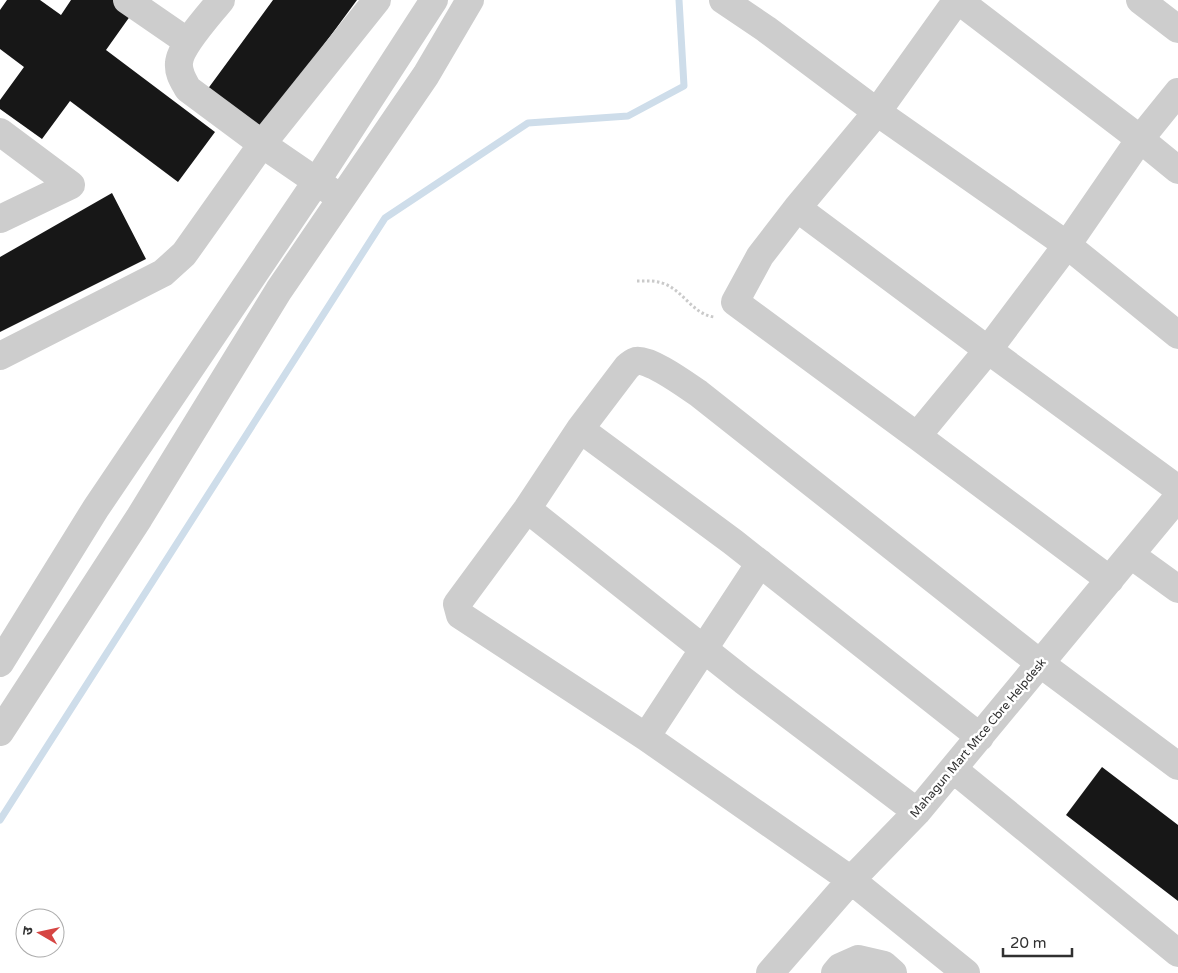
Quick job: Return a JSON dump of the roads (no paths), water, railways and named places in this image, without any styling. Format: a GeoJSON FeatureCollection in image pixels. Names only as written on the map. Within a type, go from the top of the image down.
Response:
{"type":"FeatureCollection","features":[{"type":"Feature","properties":{"kind":"street"},"geometry":{"type":"LineString","coordinates":[[127,0],[188,42]]}},
{"type":"Feature","properties":{"kind":"street"},"geometry":{"type":"LineString","coordinates":[[221,0],[188,42],[179,62],[180,76],[188,88],[262,144],[342,198]]}},
{"type":"Feature","properties":{"kind":"street"},"geometry":{"type":"LineString","coordinates":[[0,356],[163,273],[184,254],[262,144],[377,0]]}},
{"type":"Feature","properties":{"kind":"street"},"geometry":{"type":"LineString","coordinates":[[0,663],[9,632],[96,508],[316,182],[434,0]]}},
{"type":"Feature","properties":{"kind":"street"},"geometry":{"type":"LineString","coordinates":[[0,732],[139,518],[280,290],[426,75],[470,0]]}},
{"type":"Feature","properties":{"kind":"street"},"geometry":{"type":"LineString","coordinates":[[723,0],[766,29],[877,112],[1067,245],[1178,335]]}},
{"type":"Feature","properties":{"kind":"street"},"geometry":{"type":"LineString","coordinates":[[1110,580],[735,302],[760,256],[797,208],[877,112],[957,0],[1178,170]]}},
{"type":"Feature","properties":{"kind":"street"},"geometry":{"type":"LineString","coordinates":[[1140,0],[1178,29]]}},
{"type":"Feature","properties":{"kind":"street"},"geometry":{"type":"LineString","coordinates":[[917,436],[988,350],[1067,245],[1140,139],[1178,92]]}},
{"type":"Feature","properties":{"kind":"street"},"geometry":{"type":"LineString","coordinates":[[0,132],[71,185],[0,219]]}},
{"type":"Feature","properties":{"kind":"street"},"geometry":{"type":"LineString","coordinates":[[797,208],[1178,489]]}},
{"type":"Feature","properties":{"kind":"street"},"geometry":{"type":"LineString","coordinates":[[966,973],[851,880],[646,737],[460,615],[457,604],[526,509],[580,429],[626,368],[634,361],[644,361],[678,379],[698,393],[1041,664],[1178,766]]}},
{"type":"Feature","properties":{"kind":"street"},"geometry":{"type":"LineString","coordinates":[[580,429],[760,563],[980,737]]}},
{"type":"Feature","properties":{"kind":"street","name":"Mahagun Mart Mtce Cbre Helpdesk"},"geometry":{"type":"LineString","coordinates":[[770,973],[851,880],[917,812],[1178,498]]}},
{"type":"Feature","properties":{"kind":"street"},"geometry":{"type":"LineString","coordinates":[[526,509],[704,650],[917,812]]}},
{"type":"Feature","properties":{"kind":"street"},"geometry":{"type":"LineString","coordinates":[[1131,555],[1178,589]]}},
{"type":"Feature","properties":{"kind":"street"},"geometry":{"type":"LineString","coordinates":[[646,737],[760,563]]}},
{"type":"Feature","properties":{"kind":"street"},"geometry":{"type":"LineString","coordinates":[[9,632],[57,645]]}},
{"type":"Feature","properties":{"kind":"street"},"geometry":{"type":"LineString","coordinates":[[953,769],[1178,953]]}},
{"type":"Feature","properties":{"kind":"street"},"geometry":{"type":"LineString","coordinates":[[835,973],[840,968],[858,959],[884,964],[893,973]]}},
{"type":"Feature","properties":{"kind":"waterway"},"geometry":{"type":"LineString","coordinates":[[0,820],[385,218],[528,123],[628,116],[684,86],[679,0]]}}]}
